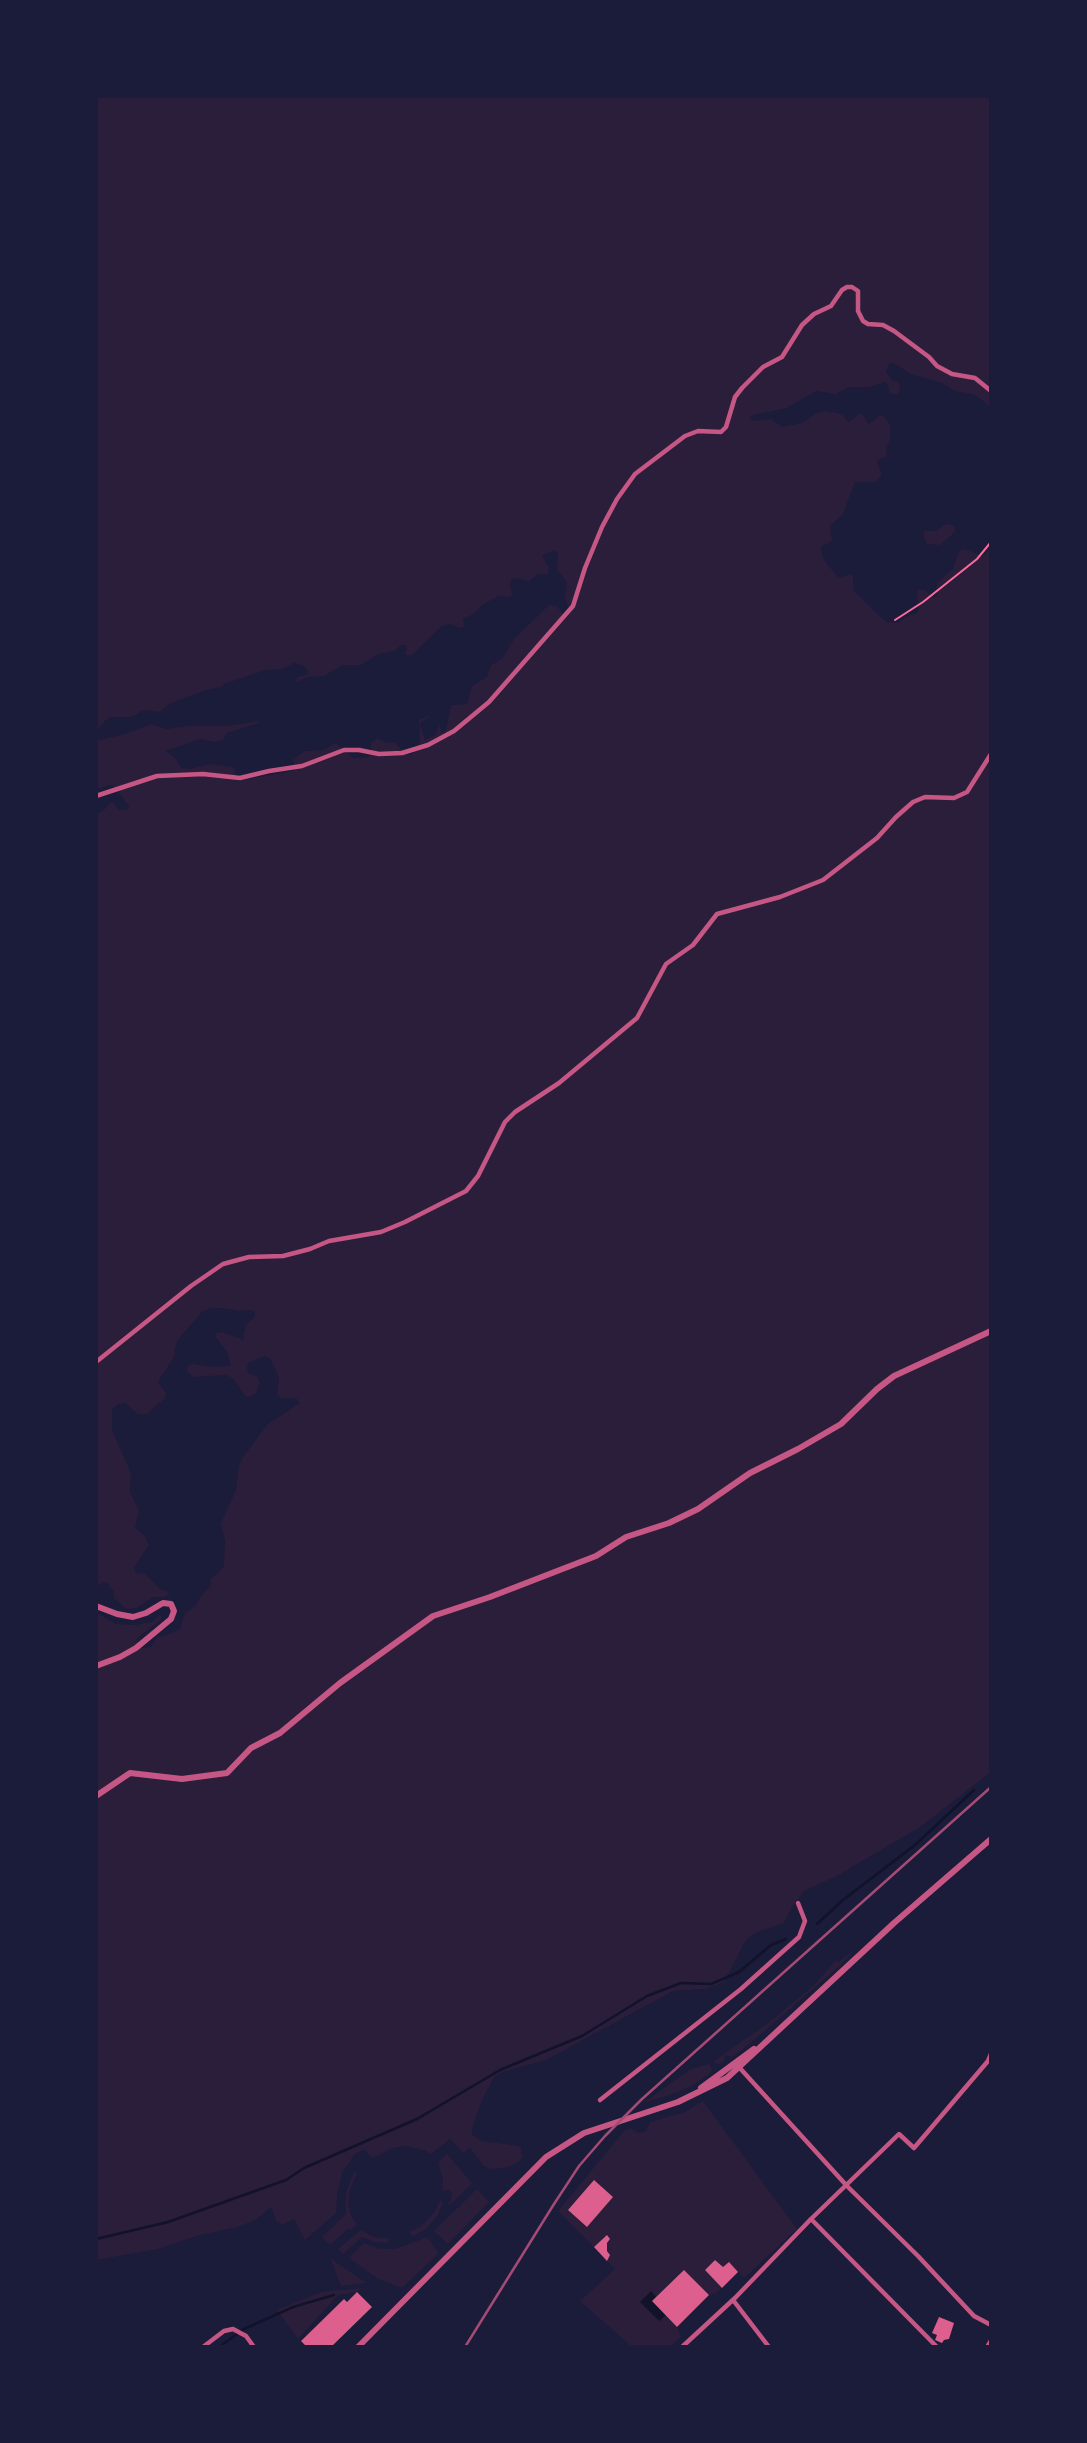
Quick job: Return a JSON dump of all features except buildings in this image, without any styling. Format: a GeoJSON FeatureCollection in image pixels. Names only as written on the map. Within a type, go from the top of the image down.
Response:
{"type":"FeatureCollection","features":[{"type":"Feature","properties":{"kind":"street"},"geometry":{"type":"LineString","coordinates":[[96,796],[157,776],[202,774],[246,777],[306,765],[344,750],[379,754],[405,753],[428,745],[454,731],[489,702],[573,606],[602,527],[635,474],[685,436],[698,431],[721,432],[726,427],[736,397],[743,387],[763,367],[782,357],[802,325],[814,314],[831,306],[847,287],[858,291],[858,311],[863,321],[883,325],[894,331],[937,366],[952,374],[975,378],[991,391]]}},
{"type":"Feature","properties":{"kind":"street"},"geometry":{"type":"LineString","coordinates":[[96,1362],[191,1286],[223,1264],[243,1258],[283,1256],[302,1252],[328,1241],[382,1232],[466,1191],[478,1176],[505,1122],[515,1112],[554,1087],[636,1018],[666,964],[693,945],[717,914],[780,897],[823,880],[877,838],[913,802],[925,797],[954,798],[967,792],[991,754]]}},
{"type":"Feature","properties":{"kind":"street"},"geometry":{"type":"LineString","coordinates":[[96,1796],[130,1773],[182,1779],[226,1773],[236,1766],[251,1748],[280,1733],[340,1683],[437,1613],[473,1604],[596,1556],[626,1537],[668,1523],[698,1509],[750,1473],[841,1424],[877,1389],[894,1377],[991,1331]]}},
{"type":"Feature","properties":{"kind":"street"},"geometry":{"type":"LineString","coordinates":[[96,1605],[117,1614],[136,1616],[167,1602],[172,1605],[174,1613],[171,1619],[130,1651],[96,1666]]}},
{"type":"Feature","properties":{"kind":"street"},"geometry":{"type":"LineString","coordinates":[[358,2347],[522,2179],[561,2146],[591,2130],[678,2102],[695,2094],[737,2065],[991,1839]]}},
{"type":"Feature","properties":{"kind":"street"},"geometry":{"type":"LineString","coordinates":[[600,2100],[741,1989],[799,1937],[805,1921],[798,1903]]}},
{"type":"Feature","properties":{"kind":"street"},"geometry":{"type":"LineString","coordinates":[[682,2347],[733,2300],[811,2219],[899,2134],[914,2148],[988,2061],[991,2054]]}},
{"type":"Feature","properties":{"kind":"street"},"geometry":{"type":"LineString","coordinates":[[737,2065],[847,2186],[974,2316],[991,2325]]}},
{"type":"Feature","properties":{"kind":"street"},"geometry":{"type":"LineString","coordinates":[[811,2219],[937,2347]]}},
{"type":"Feature","properties":{"kind":"street"},"geometry":{"type":"LineString","coordinates":[[733,2300],[769,2347]]}},
{"type":"Feature","properties":{"kind":"street"},"geometry":{"type":"LineString","coordinates":[[203,2347],[223,2331],[233,2329],[246,2336],[254,2347]]}},
{"type":"Feature","properties":{"kind":"street"},"geometry":{"type":"LineString","coordinates":[[988,2347],[991,2342]]}},
{"type":"Feature","properties":{"kind":"path"},"geometry":{"type":"LineString","coordinates":[[895,620],[923,602],[977,559],[991,542]]}},
{"type":"Feature","properties":{"kind":"shaded area"},"geometry":{"type":"Polygon","coordinates":[[[96,96],[991,96],[991,407],[975,395],[955,391],[942,383],[911,374],[893,363],[889,364],[886,372],[892,380],[899,382],[900,391],[897,395],[889,393],[885,382],[869,387],[848,387],[836,394],[816,391],[787,408],[749,416],[752,421],[771,419],[782,427],[802,423],[825,411],[838,413],[848,422],[861,413],[869,424],[883,416],[890,424],[887,454],[877,462],[882,475],[876,482],[855,482],[843,514],[830,526],[832,541],[821,547],[825,561],[837,576],[841,578],[850,574],[853,577],[854,591],[886,622],[899,623],[905,617],[917,613],[918,589],[925,590],[934,597],[938,596],[938,582],[953,569],[959,551],[965,549],[982,556],[991,547],[991,1772],[920,1827],[837,1876],[804,1891],[784,1923],[755,1933],[746,1940],[724,1982],[705,1989],[673,1991],[546,2060],[501,2072],[494,2077],[482,2100],[472,2134],[481,2141],[520,2146],[523,2157],[517,2163],[491,2169],[484,2166],[470,2148],[463,2153],[450,2139],[431,2154],[406,2146],[393,2148],[372,2158],[364,2149],[354,2155],[342,2173],[336,2213],[305,2240],[294,2219],[283,2225],[277,2222],[271,2207],[257,2219],[241,2226],[196,2236],[158,2249],[96,2260],[96,1612],[116,1624],[135,1625],[152,1622],[161,1614],[161,1620],[136,1639],[143,1648],[151,1647],[157,1637],[180,1629],[185,1613],[196,1605],[210,1587],[211,1579],[224,1566],[225,1541],[221,1523],[236,1490],[243,1457],[267,1425],[300,1403],[296,1398],[280,1398],[277,1394],[279,1378],[270,1359],[265,1356],[248,1363],[248,1373],[257,1377],[260,1383],[256,1393],[250,1397],[245,1396],[233,1378],[225,1375],[193,1377],[187,1371],[188,1365],[231,1366],[227,1352],[215,1336],[222,1332],[243,1340],[246,1325],[255,1316],[255,1312],[251,1310],[211,1308],[202,1312],[180,1337],[174,1357],[158,1382],[166,1393],[165,1398],[147,1414],[138,1414],[125,1403],[118,1404],[112,1410],[112,1430],[131,1473],[130,1492],[139,1510],[135,1528],[144,1535],[149,1545],[134,1568],[136,1573],[145,1574],[161,1590],[170,1594],[153,1597],[137,1608],[126,1609],[114,1598],[114,1592],[107,1583],[103,1582],[96,1588],[96,814],[112,801],[119,810],[128,810],[129,806],[113,786],[96,788],[96,738],[100,740],[128,733],[151,724],[167,729],[229,726],[258,721],[260,723],[227,733],[223,740],[214,742],[200,739],[166,751],[175,758],[181,768],[190,769],[209,764],[234,767],[236,780],[239,781],[293,771],[293,760],[305,751],[323,750],[336,743],[353,758],[371,755],[371,743],[377,738],[387,743],[395,743],[408,755],[412,754],[420,743],[419,720],[428,716],[420,725],[425,740],[435,735],[440,724],[441,733],[446,731],[451,705],[467,704],[472,686],[487,677],[491,665],[502,659],[514,639],[549,605],[557,606],[563,614],[569,608],[565,598],[567,583],[557,569],[558,554],[554,550],[542,556],[549,568],[548,574],[538,574],[529,581],[513,578],[510,583],[510,597],[499,596],[482,605],[472,615],[463,618],[464,627],[450,624],[442,626],[412,655],[405,655],[407,646],[401,645],[395,651],[378,654],[361,665],[343,665],[324,676],[308,677],[296,683],[297,677],[309,672],[304,666],[294,663],[282,669],[266,670],[222,687],[206,690],[169,704],[160,712],[144,710],[131,717],[109,717],[96,731],[96,96]]]}},
{"type":"Feature","properties":{"kind":"shaded area"},"geometry":{"type":"Polygon","coordinates":[[[946,524],[955,526],[955,532],[940,545],[927,544],[924,531],[936,531],[946,524]]]}},
{"type":"Feature","properties":{"kind":"shaded area"},"geometry":{"type":"Polygon","coordinates":[[[858,1946],[842,1964],[742,2050],[732,2057],[725,2055],[723,2063],[717,2064],[714,2061],[771,2021],[813,1986],[836,1960],[839,1962],[858,1946]]]}},
{"type":"Feature","properties":{"kind":"shaded area"},"geometry":{"type":"Polygon","coordinates":[[[709,2064],[711,2073],[693,2085],[643,2103],[691,2069],[709,2064]]]}},
{"type":"Feature","properties":{"kind":"shaded area"},"geometry":{"type":"Polygon","coordinates":[[[703,2101],[797,2229],[744,2278],[729,2262],[723,2267],[715,2260],[705,2270],[722,2288],[716,2293],[709,2295],[684,2270],[652,2301],[677,2327],[681,2337],[670,2347],[632,2347],[580,2301],[615,2269],[607,2261],[610,2255],[607,2243],[610,2239],[606,2236],[594,2247],[558,2211],[624,2131],[630,2128],[639,2133],[646,2131],[650,2122],[685,2112],[703,2101]]]}},
{"type":"Feature","properties":{"kind":"shaded area"},"geometry":{"type":"Polygon","coordinates":[[[447,2154],[472,2183],[451,2204],[446,2203],[450,2202],[452,2193],[448,2190],[442,2191],[443,2179],[438,2162],[447,2154]]]}},
{"type":"Feature","properties":{"kind":"shaded area"},"geometry":{"type":"Polygon","coordinates":[[[354,2172],[357,2173],[348,2202],[350,2213],[357,2225],[348,2229],[330,2245],[322,2237],[346,2214],[346,2193],[354,2172]]]}},
{"type":"Feature","properties":{"kind":"shaded area"},"geometry":{"type":"Polygon","coordinates":[[[477,2189],[489,2202],[448,2244],[434,2231],[477,2189]]]}},
{"type":"Feature","properties":{"kind":"shaded area"},"geometry":{"type":"Polygon","coordinates":[[[440,2201],[443,2202],[438,2215],[426,2229],[412,2237],[410,2232],[433,2214],[440,2201]]]}},
{"type":"Feature","properties":{"kind":"shaded area"},"geometry":{"type":"Polygon","coordinates":[[[361,2230],[374,2237],[388,2238],[388,2243],[374,2242],[362,2237],[343,2254],[338,2249],[361,2230]]]}},
{"type":"Feature","properties":{"kind":"shaded area"},"geometry":{"type":"Polygon","coordinates":[[[427,2237],[439,2253],[402,2288],[378,2279],[349,2258],[364,2243],[379,2249],[396,2249],[427,2237]]]}},
{"type":"Feature","properties":{"kind":"shaded area"},"geometry":{"type":"Polygon","coordinates":[[[330,2258],[366,2283],[341,2286],[330,2258]]]}},
{"type":"Feature","properties":{"kind":"shaded area"},"geometry":{"type":"Polygon","coordinates":[[[362,2288],[357,2292],[338,2295],[298,2339],[277,2310],[321,2292],[362,2288]]]}},
{"type":"Feature","properties":{"kind":"shaded area"},"geometry":{"type":"Polygon","coordinates":[[[651,2291],[656,2297],[652,2301],[666,2315],[659,2321],[640,2302],[651,2291]]]}},
{"type":"Feature","properties":{"kind":"waterway"},"geometry":{"type":"LineString","coordinates":[[817,1924],[843,1900],[915,1845],[974,1790]]}},
{"type":"Feature","properties":{"kind":"waterway"},"geometry":{"type":"LineString","coordinates":[[96,2239],[168,2222],[286,2180],[304,2168],[417,2119],[500,2070],[582,2036],[647,1996],[681,1983],[711,1984],[739,1972],[771,1945],[786,1939]]}},
{"type":"Feature","properties":{"kind":"waterway"},"geometry":{"type":"LineString","coordinates":[[219,2347],[244,2329],[293,2307],[334,2295]]}},
{"type":"Feature","properties":{"kind":"railway"},"geometry":{"type":"LineString","coordinates":[[465,2347],[579,2166],[605,2136],[642,2099],[991,1787]]}}]}
